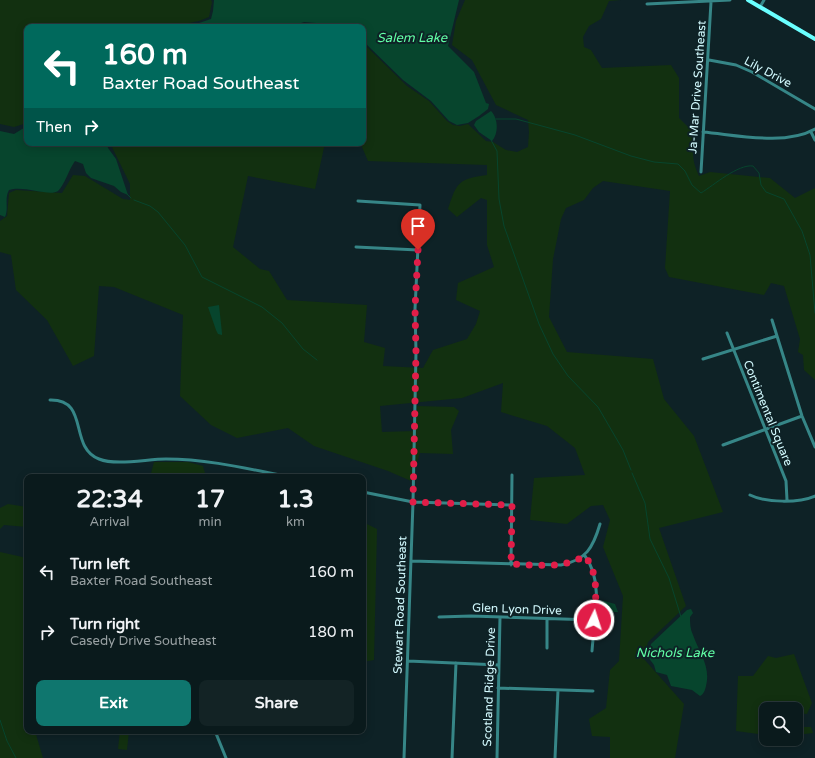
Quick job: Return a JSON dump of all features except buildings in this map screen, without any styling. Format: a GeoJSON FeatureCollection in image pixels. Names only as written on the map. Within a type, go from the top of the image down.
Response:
{"type":"FeatureCollection","features":[{"type":"Feature","properties":{"kind":"main road"},"geometry":{"type":"LineString","coordinates":[[748,0],[815,39]]}},
{"type":"Feature","properties":{"kind":"street"},"geometry":{"type":"LineString","coordinates":[[647,4],[730,0]]}},
{"type":"Feature","properties":{"kind":"street"},"geometry":{"type":"LineString","coordinates":[[760,7],[764,0]]}},
{"type":"Feature","properties":{"kind":"street","name":"Ja-Mar Drive Southeast"},"geometry":{"type":"LineString","coordinates":[[701,172],[709,60],[711,2]]}},
{"type":"Feature","properties":{"kind":"street","name":"Lily Drive"},"geometry":{"type":"LineString","coordinates":[[709,60],[736,65],[752,72],[815,109]]}},
{"type":"Feature","properties":{"kind":"street"},"geometry":{"type":"LineString","coordinates":[[703,132],[782,138],[797,136],[811,132],[815,129]]}},
{"type":"Feature","properties":{"kind":"street"},"geometry":{"type":"LineString","coordinates":[[811,132],[815,140]]}},
{"type":"Feature","properties":{"kind":"street","name":"Stewart Road Southeast"},"geometry":{"type":"LineString","coordinates":[[358,201],[420,205],[415,309],[416,352],[413,502],[404,758]]}},
{"type":"Feature","properties":{"kind":"street"},"geometry":{"type":"LineString","coordinates":[[356,247],[418,250]]}},
{"type":"Feature","properties":{"kind":"street"},"geometry":{"type":"LineString","coordinates":[[772,320],[802,416],[815,447]]}},
{"type":"Feature","properties":{"kind":"street","name":"Contimental Square"},"geometry":{"type":"LineString","coordinates":[[728,333],[786,481],[787,500]]}},
{"type":"Feature","properties":{"kind":"street"},"geometry":{"type":"LineString","coordinates":[[703,359],[777,336]]}},
{"type":"Feature","properties":{"kind":"street"},"geometry":{"type":"LineString","coordinates":[[50,400],[60,400],[68,403],[75,414],[78,429],[86,447],[91,455],[100,460],[117,462],[166,459],[208,461],[275,474]]}},
{"type":"Feature","properties":{"kind":"street"},"geometry":{"type":"LineString","coordinates":[[723,445],[802,416]]}},
{"type":"Feature","properties":{"kind":"street"},"geometry":{"type":"LineString","coordinates":[[511,564],[512,475]]}},
{"type":"Feature","properties":{"kind":"street"},"geometry":{"type":"LineString","coordinates":[[366,493],[413,502],[512,505]]}},
{"type":"Feature","properties":{"kind":"street"},"geometry":{"type":"LineString","coordinates":[[750,495],[758,500],[802,500],[815,496]]}},
{"type":"Feature","properties":{"kind":"street"},"geometry":{"type":"LineString","coordinates":[[410,562],[561,565],[571,563],[585,556],[596,539],[600,524]]}},
{"type":"Feature","properties":{"kind":"street"},"geometry":{"type":"LineString","coordinates":[[585,556],[594,576],[596,595],[592,651]]}},
{"type":"Feature","properties":{"kind":"street","name":"Glen Lyon Drive"},"geometry":{"type":"LineString","coordinates":[[439,617],[594,620]]}},
{"type":"Feature","properties":{"kind":"street","name":"Scotland Ridge Drive"},"geometry":{"type":"LineString","coordinates":[[497,758],[500,617]]}},
{"type":"Feature","properties":{"kind":"street"},"geometry":{"type":"LineString","coordinates":[[547,619],[547,648]]}},
{"type":"Feature","properties":{"kind":"street"},"geometry":{"type":"LineString","coordinates":[[408,661],[499,665]]}},
{"type":"Feature","properties":{"kind":"street"},"geometry":{"type":"LineString","coordinates":[[452,758],[456,663]]}},
{"type":"Feature","properties":{"kind":"street"},"geometry":{"type":"LineString","coordinates":[[498,688],[593,691]]}},
{"type":"Feature","properties":{"kind":"street"},"geometry":{"type":"LineString","coordinates":[[555,758],[558,690]]}},
{"type":"Feature","properties":{"kind":"street"},"geometry":{"type":"LineString","coordinates":[[216,734],[226,758]]}},
{"type":"Feature","properties":{"kind":"shaded area"},"geometry":{"type":"Polygon","coordinates":[[[0,0],[211,0],[212,2],[209,17],[184,24],[24,24],[24,124],[14,127],[0,124],[0,0]]]}},
{"type":"Feature","properties":{"kind":"shaded area"},"geometry":{"type":"Polygon","coordinates":[[[465,0],[621,0],[609,1],[601,19],[589,26],[583,37],[584,47],[591,50],[602,68],[671,65],[679,78],[679,118],[696,135],[693,146],[693,156],[699,176],[710,172],[770,178],[795,198],[815,188],[815,380],[804,370],[803,355],[798,352],[800,339],[784,286],[771,283],[764,295],[669,277],[665,268],[670,191],[603,181],[593,188],[584,200],[566,208],[561,219],[553,259],[549,317],[567,352],[653,359],[664,399],[694,436],[723,512],[659,528],[686,606],[648,642],[644,659],[684,704],[675,758],[610,758],[610,737],[592,736],[589,719],[606,708],[610,670],[619,661],[623,596],[603,547],[610,520],[603,505],[591,506],[567,524],[530,520],[534,478],[585,475],[575,448],[547,426],[501,412],[503,383],[462,398],[380,406],[382,432],[415,431],[417,406],[454,407],[459,411],[451,430],[453,454],[420,453],[411,481],[388,471],[314,446],[288,428],[237,438],[211,425],[180,396],[183,315],[114,287],[99,286],[94,356],[73,366],[47,320],[16,290],[11,255],[0,252],[0,221],[7,216],[9,193],[16,190],[62,193],[73,175],[85,176],[123,199],[130,200],[130,184],[111,146],[324,146],[315,189],[248,176],[233,247],[260,269],[269,271],[287,300],[367,305],[364,342],[385,348],[383,366],[423,368],[433,350],[467,339],[476,324],[480,311],[456,300],[458,283],[494,267],[487,245],[487,200],[481,198],[457,217],[448,209],[454,193],[460,183],[470,178],[487,175],[487,165],[368,161],[362,147],[366,146],[366,46],[407,86],[429,101],[447,121],[453,125],[460,126],[468,124],[486,141],[493,142],[506,150],[517,152],[528,147],[528,120],[496,105],[472,60],[452,45],[456,21],[465,0]]]}},
{"type":"Feature","properties":{"kind":"shaded area"},"geometry":{"type":"Polygon","coordinates":[[[154,462],[188,462],[203,466],[205,474],[151,474],[154,462]]]}},
{"type":"Feature","properties":{"kind":"shaded area"},"geometry":{"type":"Polygon","coordinates":[[[8,504],[24,507],[24,527],[4,525],[0,529],[0,508],[8,504]]]}},
{"type":"Feature","properties":{"kind":"shaded area"},"geometry":{"type":"Polygon","coordinates":[[[366,524],[377,529],[374,660],[366,661],[366,524]]]}},
{"type":"Feature","properties":{"kind":"shaded area"},"geometry":{"type":"Polygon","coordinates":[[[0,552],[24,557],[24,734],[36,734],[43,758],[0,758],[0,552]]]}},
{"type":"Feature","properties":{"kind":"shaded area"},"geometry":{"type":"Polygon","coordinates":[[[794,654],[812,703],[807,714],[803,714],[803,702],[759,702],[759,734],[736,731],[738,676],[753,676],[768,656],[776,658],[794,654]]]}},
{"type":"Feature","properties":{"kind":"shaded area"},"geometry":{"type":"Polygon","coordinates":[[[803,727],[811,727],[813,733],[803,734],[803,727]]]}},
{"type":"Feature","properties":{"kind":"shaded area"},"geometry":{"type":"Polygon","coordinates":[[[120,734],[129,734],[127,750],[118,749],[120,734]]]}},
{"type":"Feature","properties":{"kind":"water","name":"Salem Lake"},"geometry":{"type":"Polygon","coordinates":[[[214,0],[459,0],[448,46],[474,72],[486,103],[489,104],[488,109],[468,123],[457,125],[449,121],[431,101],[403,80],[366,44],[366,24],[327,24],[304,22],[298,24],[194,24],[211,19],[214,0]]]}},
{"type":"Feature","properties":{"kind":"water"},"geometry":{"type":"Polygon","coordinates":[[[491,111],[497,126],[496,134],[492,141],[479,132],[474,125],[476,121],[491,111]]]}},
{"type":"Feature","properties":{"kind":"water"},"geometry":{"type":"Polygon","coordinates":[[[24,128],[24,146],[108,146],[116,159],[128,195],[121,192],[114,186],[91,178],[86,173],[83,164],[75,161],[58,191],[49,193],[22,189],[9,190],[5,217],[0,215],[0,131],[14,134],[24,128]]]}},
{"type":"Feature","properties":{"kind":"water"},"geometry":{"type":"Polygon","coordinates":[[[219,305],[222,335],[218,334],[216,330],[208,307],[219,305]]]}},
{"type":"Feature","properties":{"kind":"water"},"geometry":{"type":"Polygon","coordinates":[[[604,601],[615,604],[618,612],[603,612],[602,602],[604,601]]]}},
{"type":"Feature","properties":{"kind":"water","name":"Nichols Lake"},"geometry":{"type":"Polygon","coordinates":[[[691,609],[693,613],[690,617],[691,630],[704,660],[707,672],[705,689],[700,696],[692,690],[671,686],[667,675],[656,672],[654,665],[648,657],[651,644],[687,610],[691,609]]]}},
{"type":"Feature","properties":{"kind":"waterway"},"geometry":{"type":"LineString","coordinates":[[496,119],[516,119],[575,135],[631,156],[654,162],[678,164],[685,171],[692,185],[701,193],[740,168],[753,166],[759,173],[761,185],[766,192],[784,199],[802,231],[810,255],[815,313]]}},
{"type":"Feature","properties":{"kind":"waterway"},"geometry":{"type":"LineString","coordinates":[[491,140],[497,151],[499,199],[504,226],[539,324],[553,354],[568,376],[598,407],[623,450],[631,470]]}},
{"type":"Feature","properties":{"kind":"waterway"},"geometry":{"type":"LineString","coordinates":[[127,194],[131,198]]}},
{"type":"Feature","properties":{"kind":"waterway"},"geometry":{"type":"LineString","coordinates":[[134,200],[150,206],[158,212],[185,245],[202,277],[262,307],[282,323],[303,349],[317,360]]}},
{"type":"Feature","properties":{"kind":"waterway"},"geometry":{"type":"LineString","coordinates":[[632,473],[645,503],[650,539],[669,578],[681,617]]}},
{"type":"Feature","properties":{"kind":"waterway"},"geometry":{"type":"LineString","coordinates":[[0,720],[7,741],[16,758]]}},
{"type":"Feature","properties":{"kind":"route"},"geometry":{"type":"LineString","coordinates":[[418,250],[415,309],[416,352],[413,435],[413,502],[512,505],[511,564],[561,565],[571,563],[585,556],[594,576],[596,595],[594,620]]}}]}
